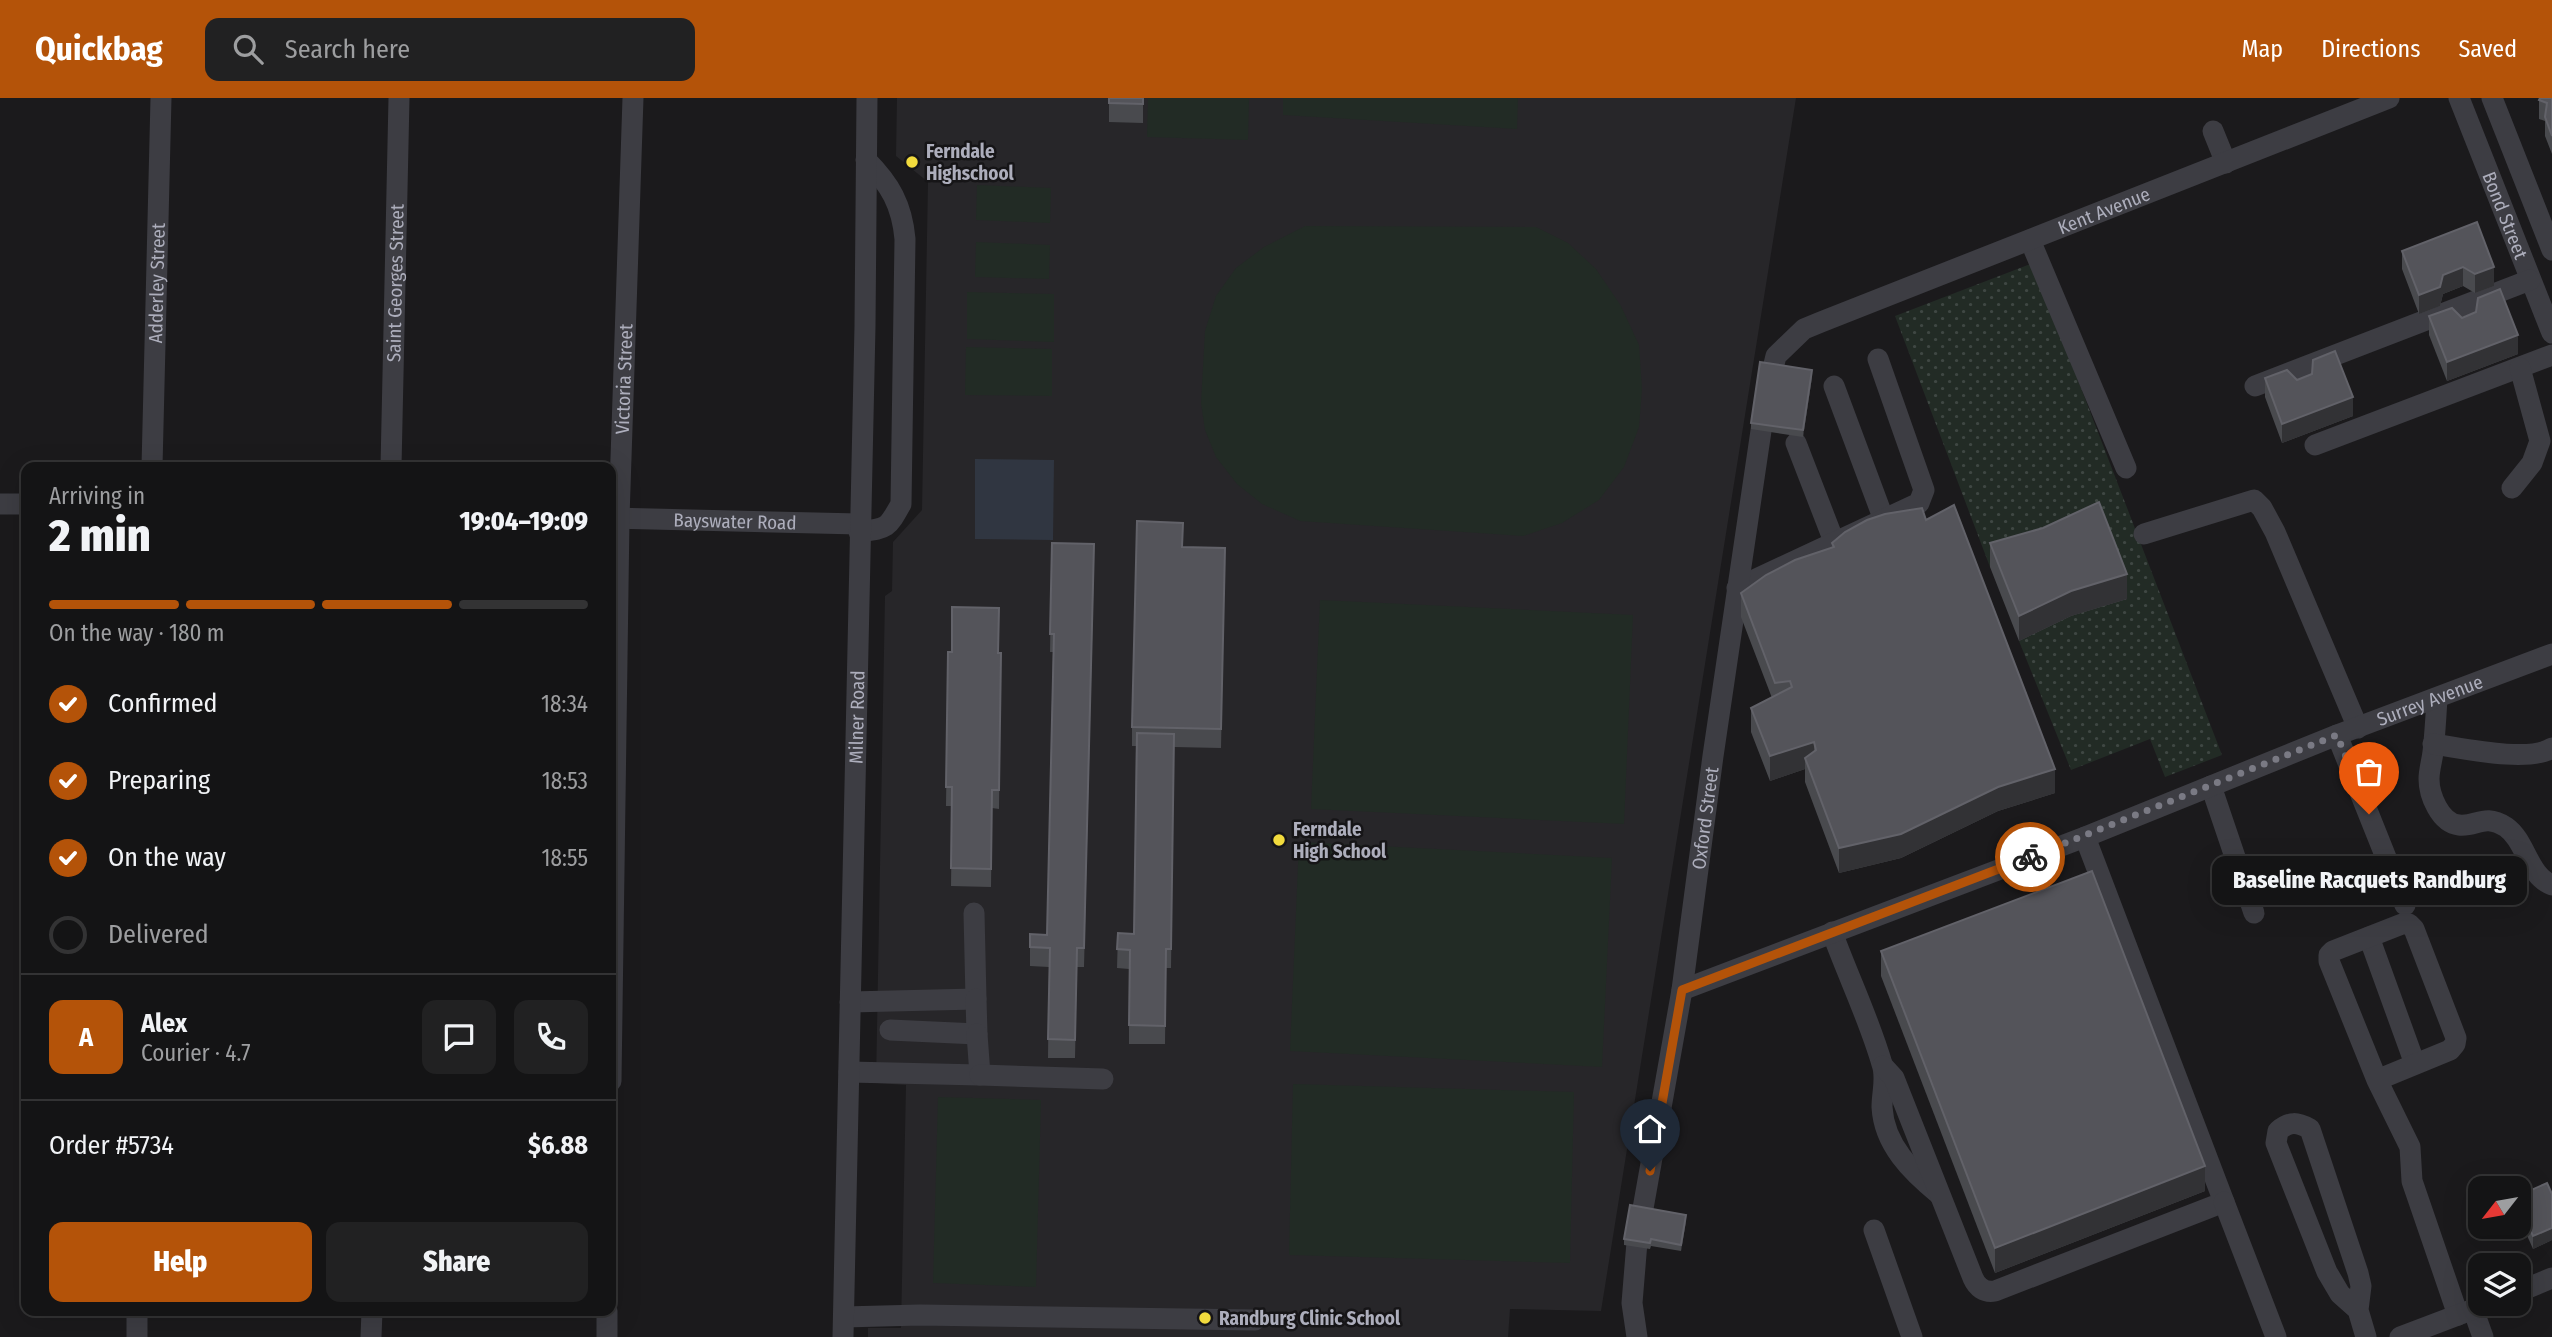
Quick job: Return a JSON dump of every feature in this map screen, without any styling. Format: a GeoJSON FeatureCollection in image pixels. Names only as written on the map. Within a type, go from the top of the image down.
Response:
{"type":"FeatureCollection","features":[{"type":"Feature","properties":{"kind":"street","name":"Adderley Street"},"geometry":{"type":"LineString","coordinates":[[152,462],[161,98]]}},
{"type":"Feature","properties":{"kind":"street","name":"Saint Georges Street"},"geometry":{"type":"LineString","coordinates":[[391,462],[399,98]]}},
{"type":"Feature","properties":{"kind":"street","name":"Victoria Street"},"geometry":{"type":"LineString","coordinates":[[616,495],[633,98]]}},
{"type":"Feature","properties":{"kind":"street","name":"Milner Road"},"geometry":{"type":"LineString","coordinates":[[844,1327],[865,326],[867,98]]}},
{"type":"Feature","properties":{"kind":"street","name":"Kent Avenue"},"geometry":{"type":"LineString","coordinates":[[1821,322],[2389,98]]}},
{"type":"Feature","properties":{"kind":"street","name":"Bond Street"},"geometry":{"type":"LineString","coordinates":[[2459,98],[2552,334]]}},
{"type":"Feature","properties":{"kind":"street","name":"Bond Street"},"geometry":{"type":"LineString","coordinates":[[2492,98],[2552,250]]}},
{"type":"Feature","properties":{"kind":"street"},"geometry":{"type":"LineString","coordinates":[[2213,131],[2227,163]]}},
{"type":"Feature","properties":{"kind":"street","name":"Bayswater Road"},"geometry":{"type":"LineString","coordinates":[[616,518],[883,529],[891,522],[901,504],[902,491],[905,279],[903,218],[885,179],[866,160]]}},
{"type":"Feature","properties":{"kind":"street"},"geometry":{"type":"LineString","coordinates":[[2030,240],[2126,468]]}},
{"type":"Feature","properties":{"kind":"street"},"geometry":{"type":"LineString","coordinates":[[2255,386],[2530,280]]}},
{"type":"Feature","properties":{"kind":"street","name":"Oxford Street"},"geometry":{"type":"LineString","coordinates":[[1637,1337],[1632,1303],[1637,1242],[1682,990],[1766,397],[1776,356],[1804,329],[1821,322]]}},
{"type":"Feature","properties":{"kind":"street"},"geometry":{"type":"LineString","coordinates":[[2315,445],[2552,355]]}},
{"type":"Feature","properties":{"kind":"street"},"geometry":{"type":"LineString","coordinates":[[1737,588],[1919,503],[1924,490],[1878,359]]}},
{"type":"Feature","properties":{"kind":"street"},"geometry":{"type":"LineString","coordinates":[[2512,488],[2532,463],[2540,441],[2519,368]]}},
{"type":"Feature","properties":{"kind":"street"},"geometry":{"type":"LineString","coordinates":[[1834,386],[1884,520]]}},
{"type":"Feature","properties":{"kind":"street"},"geometry":{"type":"LineString","coordinates":[[1796,443],[1835,544]]}},
{"type":"Feature","properties":{"kind":"street"},"geometry":{"type":"LineString","coordinates":[[2144,534],[2254,500],[2262,508],[2280,543],[2358,729]]}},
{"type":"Feature","properties":{"kind":"street"},"geometry":{"type":"LineString","coordinates":[[0,504],[21,505]]}},
{"type":"Feature","properties":{"kind":"street","name":"Surrey Avenue"},"geometry":{"type":"LineString","coordinates":[[1682,990],[2085,837],[2337,735],[2552,654]]}},
{"type":"Feature","properties":{"kind":"street"},"geometry":{"type":"LineString","coordinates":[[2437,698],[2428,779],[2438,810],[2448,820],[2459,825],[2488,820],[2505,827],[2516,836],[2536,870],[2552,885]]}},
{"type":"Feature","properties":{"kind":"street"},"geometry":{"type":"LineString","coordinates":[[2337,735],[2405,905]]}},
{"type":"Feature","properties":{"kind":"street"},"geometry":{"type":"LineString","coordinates":[[2433,744],[2525,755],[2545,753],[2552,748]]}},
{"type":"Feature","properties":{"kind":"street"},"geometry":{"type":"LineString","coordinates":[[2211,786],[2254,913]]}},
{"type":"Feature","properties":{"kind":"street"},"geometry":{"type":"LineString","coordinates":[[2085,837],[2276,1337]]}},
{"type":"Feature","properties":{"kind":"street"},"geometry":{"type":"LineString","coordinates":[[974,913],[977,1034],[981,1074]]}},
{"type":"Feature","properties":{"kind":"street"},"geometry":{"type":"LineString","coordinates":[[2376,1080],[2450,1050],[2455,1044],[2414,929],[2409,924],[2402,924],[2333,951],[2329,955],[2376,1080],[2410,1147],[2412,1181],[2468,1299]]}},
{"type":"Feature","properties":{"kind":"street"},"geometry":{"type":"LineString","coordinates":[[1832,932],[1883,1066],[1882,1102],[1885,1129],[1905,1161],[1920,1179],[1939,1194],[1976,1283],[1990,1292],[2224,1202]]}},
{"type":"Feature","properties":{"kind":"street"},"geometry":{"type":"LineString","coordinates":[[2369,937],[2415,1064]]}},
{"type":"Feature","properties":{"kind":"street"},"geometry":{"type":"LineString","coordinates":[[850,1002],[976,999]]}},
{"type":"Feature","properties":{"kind":"street"},"geometry":{"type":"LineString","coordinates":[[890,1030],[977,1034]]}},
{"type":"Feature","properties":{"kind":"street"},"geometry":{"type":"LineString","coordinates":[[849,1072],[1103,1079]]}},
{"type":"Feature","properties":{"kind":"street"},"geometry":{"type":"LineString","coordinates":[[2357,1310],[2340,1294],[2327,1272],[2276,1143],[2278,1131],[2287,1124],[2299,1123],[2310,1129],[2358,1273],[2361,1286],[2357,1310],[2366,1337]]}},
{"type":"Feature","properties":{"kind":"street"},"geometry":{"type":"LineString","coordinates":[[1874,1230],[1912,1337]]}},
{"type":"Feature","properties":{"kind":"street"},"geometry":{"type":"LineString","coordinates":[[2531,1287],[2552,1278]]}},
{"type":"Feature","properties":{"kind":"street"},"geometry":{"type":"LineString","coordinates":[[2400,1337],[2468,1311]]}},
{"type":"Feature","properties":{"kind":"street"},"geometry":{"type":"LineString","coordinates":[[844,1327],[933,1315],[1193,1328],[1255,1320]]}},
{"type":"Feature","properties":{"kind":"street"},"geometry":{"type":"LineString","coordinates":[[137,1316],[137,1337]]}},
{"type":"Feature","properties":{"kind":"street"},"geometry":{"type":"LineString","coordinates":[[371,1337],[372,1316]]}},
{"type":"Feature","properties":{"kind":"street"},"geometry":{"type":"LineString","coordinates":[[607,1316],[607,1337]]}},
{"type":"Feature","properties":{"kind":"street"},"geometry":{"type":"LineString","coordinates":[[2476,1316],[2483,1337]]}},
{"type":"Feature","properties":{"kind":"shaded area","name":"Ferndale High School"},"geometry":{"type":"Polygon","coordinates":[[[897,98],[1796,98],[1601,1311],[1510,1309],[1508,1337],[868,1337],[868,1328],[901,1328],[906,1085],[876,1083],[885,596],[892,591],[893,542],[922,510],[928,182],[896,156],[897,98]]]}},
{"type":"Feature","properties":{"kind":"shaded area"},"geometry":{"type":"Polygon","coordinates":[[[1148,98],[1249,98],[1248,140],[1147,137],[1148,98]]]}},
{"type":"Feature","properties":{"kind":"shaded area"},"geometry":{"type":"Polygon","coordinates":[[[1283,98],[1518,98],[1517,129],[1283,115],[1283,98]]]}},
{"type":"Feature","properties":{"kind":"shaded area"},"geometry":{"type":"Polygon","coordinates":[[[977,185],[1051,188],[1050,223],[976,220],[977,185]]]}},
{"type":"Feature","properties":{"kind":"shaded area"},"geometry":{"type":"Polygon","coordinates":[[[1305,226],[1536,227],[1568,243],[1596,269],[1621,306],[1639,345],[1642,389],[1639,427],[1624,467],[1599,500],[1562,523],[1523,536],[1300,521],[1262,504],[1237,484],[1216,457],[1205,430],[1201,403],[1205,331],[1216,296],[1236,268],[1264,247],[1305,226]]]}},
{"type":"Feature","properties":{"kind":"shaded area"},"geometry":{"type":"Polygon","coordinates":[[[976,242],[1050,245],[1049,279],[975,277],[976,242]]]}},
{"type":"Feature","properties":{"kind":"shaded area"},"geometry":{"type":"Polygon","coordinates":[[[2033,263],[2222,755],[2165,777],[2150,739],[2071,770],[2019,641],[2045,627],[1990,567],[1895,316],[2033,263]]]}},
{"type":"Feature","properties":{"kind":"shaded area"},"geometry":{"type":"Polygon","coordinates":[[[967,292],[1054,294],[1054,342],[967,339],[967,292]]]}},
{"type":"Feature","properties":{"kind":"shaded area"},"geometry":{"type":"Polygon","coordinates":[[[966,347],[1052,349],[1052,396],[965,395],[966,347]]]}},
{"type":"Feature","properties":{"kind":"shaded area"},"geometry":{"type":"Polygon","coordinates":[[[975,459],[1054,460],[1053,540],[975,539],[975,459]]]}},
{"type":"Feature","properties":{"kind":"shaded area"},"geometry":{"type":"Polygon","coordinates":[[[1320,600],[1633,615],[1624,824],[1311,809],[1320,600]]]}},
{"type":"Feature","properties":{"kind":"shaded area"},"geometry":{"type":"Polygon","coordinates":[[[1299,842],[1612,858],[1602,1067],[1290,1051],[1299,842]]]}},
{"type":"Feature","properties":{"kind":"shaded area"},"geometry":{"type":"Polygon","coordinates":[[[1293,1084],[1574,1092],[1570,1263],[1289,1255],[1293,1084]]]}},
{"type":"Feature","properties":{"kind":"shaded area"},"geometry":{"type":"Polygon","coordinates":[[[938,1097],[1041,1100],[1036,1287],[933,1283],[938,1097]]]}},
{"type":"Feature","properties":{"kind":"building"},"geometry":{"type":"Polygon","coordinates":[[[1109,98],[1143,98],[1143,104],[1109,103],[1109,98]]]}},
{"type":"Feature","properties":{"kind":"building"},"geometry":{"type":"Polygon","coordinates":[[[2552,98],[2552,136],[2545,117],[2547,103],[2539,100],[2552,98]]]}},
{"type":"Feature","properties":{"kind":"building"},"geometry":{"type":"Polygon","coordinates":[[[2477,222],[2494,267],[2475,274],[2463,267],[2443,275],[2440,287],[2419,295],[2402,251],[2477,222]]]}},
{"type":"Feature","properties":{"kind":"building"},"geometry":{"type":"Polygon","coordinates":[[[2500,289],[2518,335],[2447,362],[2429,316],[2452,308],[2462,318],[2476,312],[2478,298],[2500,289]]]}},
{"type":"Feature","properties":{"kind":"building"},"geometry":{"type":"Polygon","coordinates":[[[2335,351],[2353,397],[2282,424],[2265,378],[2287,370],[2297,380],[2312,374],[2313,360],[2335,351]]]}},
{"type":"Feature","properties":{"kind":"building"},"geometry":{"type":"Polygon","coordinates":[[[1760,362],[1812,370],[1803,430],[1751,423],[1760,362]]]}},
{"type":"Feature","properties":{"kind":"building"},"geometry":{"type":"Polygon","coordinates":[[[2099,502],[2127,574],[2071,591],[2019,616],[1990,543],[2043,528],[2099,502]]]}},
{"type":"Feature","properties":{"kind":"building"},"geometry":{"type":"Polygon","coordinates":[[[1954,505],[2055,769],[1998,787],[1901,834],[1839,848],[1805,758],[1816,750],[1814,742],[1770,756],[1751,708],[1792,687],[1790,681],[1775,683],[1741,593],[1766,575],[1795,560],[1834,547],[1832,543],[1845,532],[1867,520],[1922,508],[1926,520],[1954,505]]]}},
{"type":"Feature","properties":{"kind":"building"},"geometry":{"type":"Polygon","coordinates":[[[1137,521],[1183,523],[1182,547],[1225,548],[1221,729],[1132,727],[1137,521]]]}},
{"type":"Feature","properties":{"kind":"building"},"geometry":{"type":"Polygon","coordinates":[[[1052,543],[1094,544],[1084,948],[1077,948],[1075,1040],[1048,1039],[1050,948],[1030,947],[1030,934],[1047,935],[1054,634],[1050,634],[1052,543]]]}},
{"type":"Feature","properties":{"kind":"building"},"geometry":{"type":"Polygon","coordinates":[[[952,607],[999,608],[999,790],[992,790],[991,869],[951,868],[952,787],[946,787],[948,652],[952,652],[952,607]]]}},
{"type":"Feature","properties":{"kind":"building"},"geometry":{"type":"Polygon","coordinates":[[[1137,733],[1174,734],[1171,949],[1166,949],[1165,1026],[1129,1025],[1130,950],[1117,949],[1118,933],[1134,934],[1137,733]]]}},
{"type":"Feature","properties":{"kind":"building"},"geometry":{"type":"Polygon","coordinates":[[[2092,871],[2205,1166],[1995,1248],[1881,951],[2092,871]]]}},
{"type":"Feature","properties":{"kind":"building"},"geometry":{"type":"Polygon","coordinates":[[[2547,1183],[2552,1194],[2552,1228],[2533,1236],[2531,1232],[2531,1190],[2547,1183]]]}},
{"type":"Feature","properties":{"kind":"building"},"geometry":{"type":"Polygon","coordinates":[[[1630,1205],[1686,1215],[1681,1245],[1651,1239],[1650,1243],[1624,1239],[1630,1205]]]}},
{"type":"Feature","properties":{"kind":"way so far"},"geometry":{"type":"LineString","coordinates":[[2030,857],[2337,735],[2369,814]]}},
{"type":"Feature","properties":{"kind":"place","name":"Ferndale Highschool"},"geometry":{"type":"Point","coordinates":[912,162]}},
{"type":"Feature","properties":{"kind":"place","name":"Baseline Racquets Randburg"},"geometry":{"type":"Point","coordinates":[2369,814]}},
{"type":"Feature","properties":{"kind":"place","name":"Ferndale High School"},"geometry":{"type":"Point","coordinates":[1279,840]}},
{"type":"Feature","properties":{"kind":"place","name":"Randburg Clinic School"},"geometry":{"type":"Point","coordinates":[1205,1318]}},
{"type":"Feature","properties":{"kind":"route"},"geometry":{"type":"LineString","coordinates":[[1650,1171],[1682,990],[2030,857]]}}]}
